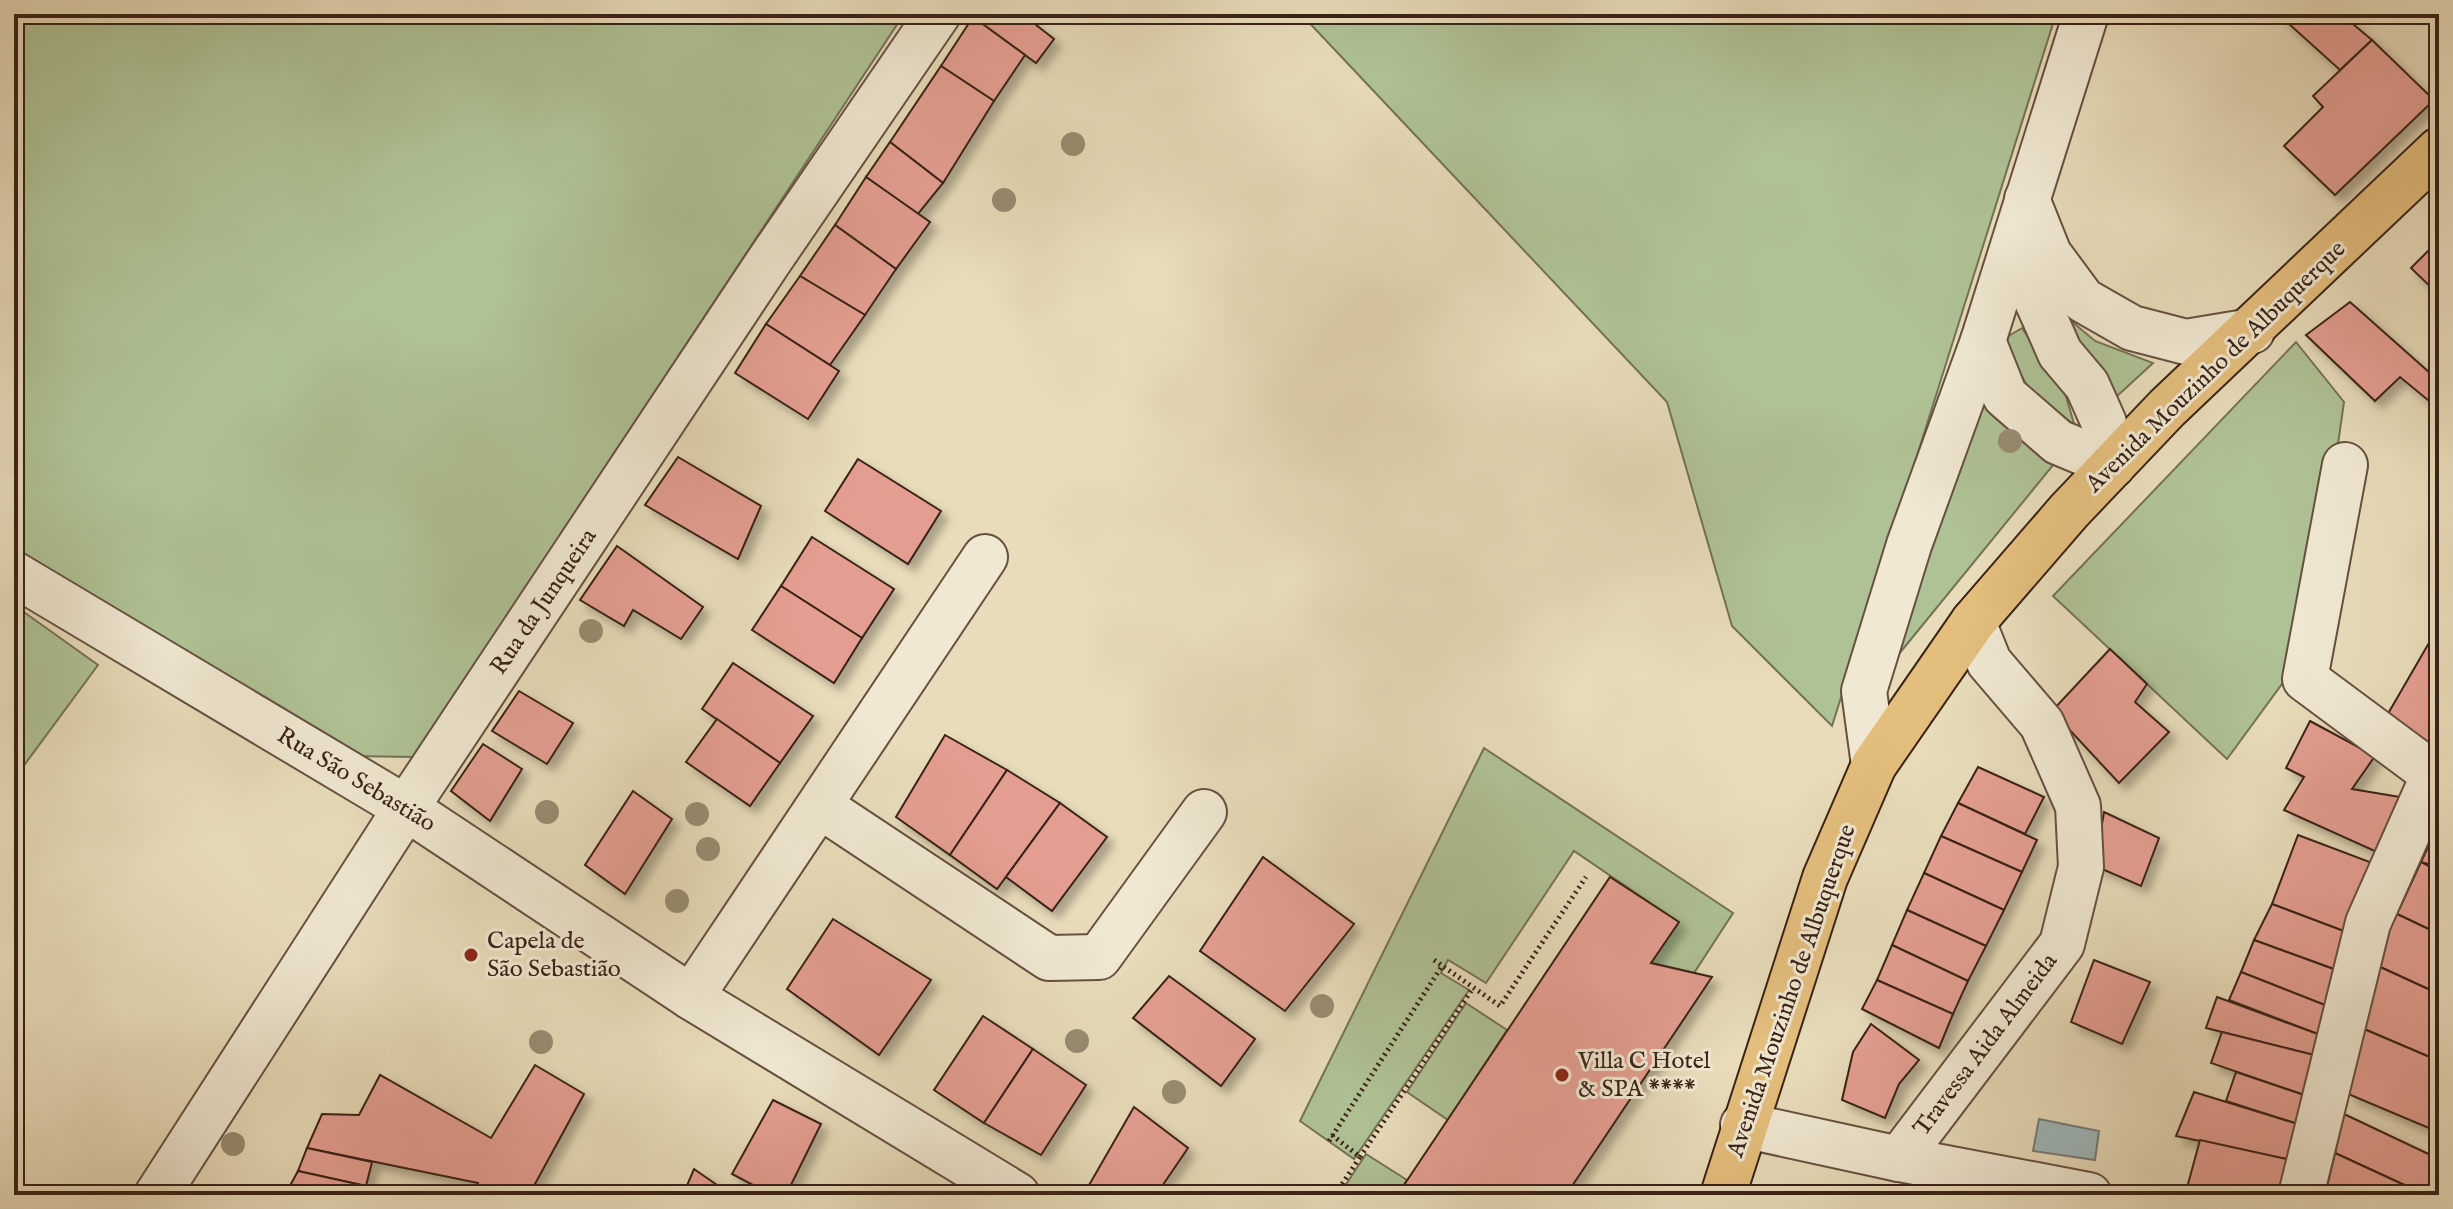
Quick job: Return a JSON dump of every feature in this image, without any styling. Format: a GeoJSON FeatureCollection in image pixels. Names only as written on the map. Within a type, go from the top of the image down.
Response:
{"type":"FeatureCollection","features":[{"type":"Feature","properties":{"kind":"main road","name":"Avenida Mouzinho de Albuquerque"},"geometry":{"type":"LineString","coordinates":[[1723,1195],[1743,1125],[1825,878],[1874,765],[1973,622],[2113,465],[2167,408],[2252,331],[2439,150]]}},
{"type":"Feature","properties":{"kind":"street","name":"Rua da Junqueira"},"geometry":{"type":"LineString","coordinates":[[157,1195],[406,808],[769,261],[938,14]]}},
{"type":"Feature","properties":{"kind":"street"},"geometry":{"type":"LineString","coordinates":[[1874,765],[1864,691],[1909,545],[1983,341],[2086,14]]}},
{"type":"Feature","properties":{"kind":"street"},"geometry":{"type":"LineString","coordinates":[[2027,199],[2049,254],[2083,300],[2132,328],[2186,342],[2252,331]]}},
{"type":"Feature","properties":{"kind":"street"},"geometry":{"type":"LineString","coordinates":[[2027,199],[2030,285],[2060,353],[2087,385],[2104,423],[2113,465]]}},
{"type":"Feature","properties":{"kind":"street"},"geometry":{"type":"LineString","coordinates":[[1983,341],[2005,396],[2058,442],[2113,465]]}},
{"type":"Feature","properties":{"kind":"street"},"geometry":{"type":"LineString","coordinates":[[2301,1195],[2368,923],[2436,768],[2305,679],[2345,465]]}},
{"type":"Feature","properties":{"kind":"street"},"geometry":{"type":"LineString","coordinates":[[691,997],[985,557]]}},
{"type":"Feature","properties":{"kind":"street","name":"Rua São Sebastião"},"geometry":{"type":"LineString","coordinates":[[14,574],[406,808],[691,997],[1017,1195]]}},
{"type":"Feature","properties":{"kind":"street","name":"Travessa Aida Almeida"},"geometry":{"type":"LineString","coordinates":[[1899,1159],[2062,944],[2081,867],[2078,806],[2072,792],[2042,724],[1989,662],[1973,622]]}},
{"type":"Feature","properties":{"kind":"street"},"geometry":{"type":"LineString","coordinates":[[820,806],[1049,958],[1099,957],[1204,812]]}},
{"type":"Feature","properties":{"kind":"street"},"geometry":{"type":"LineString","coordinates":[[1743,1125],[2089,1195]]}},
{"type":"Feature","properties":{"kind":"path"},"geometry":{"type":"LineString","coordinates":[[1434,960],[1500,1006],[1586,877]]}},
{"type":"Feature","properties":{"kind":"path"},"geometry":{"type":"LineString","coordinates":[[1360,1157],[1330,1138],[1442,966]]}},
{"type":"Feature","properties":{"kind":"path"},"geometry":{"type":"LineString","coordinates":[[1335,1195],[1473,988]]}},
{"type":"Feature","properties":{"kind":"green space"},"geometry":{"type":"Polygon","coordinates":[[[14,14],[904,14],[414,757],[349,756],[14,547],[14,14]]]}},
{"type":"Feature","properties":{"kind":"green space"},"geometry":{"type":"Polygon","coordinates":[[[1301,14],[2056,14],[1832,726],[1732,626],[1667,402],[1301,14]]]}},
{"type":"Feature","properties":{"kind":"green space"},"geometry":{"type":"Polygon","coordinates":[[[2057,309],[2095,341],[2153,363],[2115,398],[2057,309]]]}},
{"type":"Feature","properties":{"kind":"green space"},"geometry":{"type":"Polygon","coordinates":[[[2022,328],[2065,393],[2075,427],[2033,397],[2002,340],[2022,328]]]}},
{"type":"Feature","properties":{"kind":"green space"},"geometry":{"type":"Polygon","coordinates":[[[2296,342],[2344,402],[2309,647],[2227,759],[2053,596],[2296,342]]]}},
{"type":"Feature","properties":{"kind":"green space"},"geometry":{"type":"Polygon","coordinates":[[[1983,381],[2058,459],[1894,660],[1983,381]]]}},
{"type":"Feature","properties":{"kind":"green space"},"geometry":{"type":"Polygon","coordinates":[[[14,605],[98,665],[14,779],[14,605]]]}},
{"type":"Feature","properties":{"kind":"green space"},"geometry":{"type":"Polygon","coordinates":[[[1484,748],[1733,913],[1694,973],[1651,963],[1678,922],[1574,851],[1486,983],[1448,960],[1441,973],[1469,990],[1354,1159],[1300,1121],[1484,748]]]}},
{"type":"Feature","properties":{"kind":"green space"},"geometry":{"type":"Polygon","coordinates":[[[1466,1003],[1507,1030],[1448,1120],[1407,1092],[1466,1003]]]}},
{"type":"Feature","properties":{"kind":"green space"},"geometry":{"type":"Polygon","coordinates":[[[1366,1154],[1407,1180],[1404,1185],[1418,1195],[1339,1195],[1366,1154]]]}},
{"type":"Feature","properties":{"kind":"water"},"geometry":{"type":"Polygon","coordinates":[[[2039,1119],[2099,1131],[2095,1160],[2033,1151],[2039,1119]]]}},
{"type":"Feature","properties":{"kind":"building"},"geometry":{"type":"Polygon","coordinates":[[[975,14],[1022,14],[1054,39],[1036,63],[973,17],[975,14]]]}},
{"type":"Feature","properties":{"kind":"building"},"geometry":{"type":"Polygon","coordinates":[[[2278,14],[2341,14],[2372,40],[2340,70],[2278,14]]]}},
{"type":"Feature","properties":{"kind":"building"},"geometry":{"type":"Polygon","coordinates":[[[973,17],[1025,55],[994,101],[941,66],[973,17]]]}},
{"type":"Feature","properties":{"kind":"building"},"geometry":{"type":"Polygon","coordinates":[[[2372,40],[2434,100],[2335,195],[2284,146],[2323,107],[2313,96],[2372,40]]]}},
{"type":"Feature","properties":{"kind":"building"},"geometry":{"type":"Polygon","coordinates":[[[941,66],[994,101],[943,183],[890,142],[941,66]]]}},
{"type":"Feature","properties":{"kind":"building"},"geometry":{"type":"Polygon","coordinates":[[[890,142],[943,183],[918,214],[866,177],[890,142]]]}},
{"type":"Feature","properties":{"kind":"building"},"geometry":{"type":"Polygon","coordinates":[[[866,177],[930,222],[896,269],[835,225],[866,177]]]}},
{"type":"Feature","properties":{"kind":"building"},"geometry":{"type":"Polygon","coordinates":[[[835,225],[896,269],[865,315],[800,276],[835,225]]]}},
{"type":"Feature","properties":{"kind":"building"},"geometry":{"type":"Polygon","coordinates":[[[2439,240],[2439,295],[2411,268],[2439,240]]]}},
{"type":"Feature","properties":{"kind":"building"},"geometry":{"type":"Polygon","coordinates":[[[800,276],[865,315],[830,365],[766,324],[800,276]]]}},
{"type":"Feature","properties":{"kind":"building"},"geometry":{"type":"Polygon","coordinates":[[[2350,302],[2439,381],[2439,400],[2434,405],[2400,377],[2375,401],[2306,335],[2350,302]]]}},
{"type":"Feature","properties":{"kind":"building"},"geometry":{"type":"Polygon","coordinates":[[[766,324],[839,371],[808,419],[735,373],[766,324]]]}},
{"type":"Feature","properties":{"kind":"building"},"geometry":{"type":"Polygon","coordinates":[[[678,457],[761,506],[738,559],[645,505],[678,457]]]}},
{"type":"Feature","properties":{"kind":"building"},"geometry":{"type":"Polygon","coordinates":[[[858,459],[941,511],[908,564],[825,511],[858,459]]]}},
{"type":"Feature","properties":{"kind":"building"},"geometry":{"type":"Polygon","coordinates":[[[812,537],[894,589],[862,638],[781,586],[812,537]]]}},
{"type":"Feature","properties":{"kind":"building"},"geometry":{"type":"Polygon","coordinates":[[[617,546],[703,607],[681,639],[633,610],[624,626],[580,600],[617,546]]]}},
{"type":"Feature","properties":{"kind":"building"},"geometry":{"type":"Polygon","coordinates":[[[781,586],[862,638],[834,683],[752,630],[781,586]]]}},
{"type":"Feature","properties":{"kind":"building"},"geometry":{"type":"Polygon","coordinates":[[[2437,629],[2439,735],[2424,760],[2382,724],[2437,629]]]}},
{"type":"Feature","properties":{"kind":"building"},"geometry":{"type":"Polygon","coordinates":[[[2110,649],[2147,684],[2135,702],[2169,732],[2119,783],[2052,711],[2110,649]]]}},
{"type":"Feature","properties":{"kind":"building"},"geometry":{"type":"Polygon","coordinates":[[[733,663],[813,716],[780,763],[702,709],[733,663]]]}},
{"type":"Feature","properties":{"kind":"building"},"geometry":{"type":"Polygon","coordinates":[[[519,691],[573,723],[547,764],[492,731],[519,691]]]}},
{"type":"Feature","properties":{"kind":"building"},"geometry":{"type":"Polygon","coordinates":[[[717,719],[780,763],[750,806],[686,762],[717,719]]]}},
{"type":"Feature","properties":{"kind":"building"},"geometry":{"type":"Polygon","coordinates":[[[2310,721],[2375,756],[2352,789],[2400,797],[2379,853],[2284,810],[2304,777],[2286,768],[2310,721]]]}},
{"type":"Feature","properties":{"kind":"building"},"geometry":{"type":"Polygon","coordinates":[[[945,735],[1007,770],[950,855],[896,817],[945,735]]]}},
{"type":"Feature","properties":{"kind":"building"},"geometry":{"type":"Polygon","coordinates":[[[483,744],[522,769],[490,821],[451,791],[483,744]]]}},
{"type":"Feature","properties":{"kind":"building"},"geometry":{"type":"Polygon","coordinates":[[[1978,767],[2044,797],[2025,834],[1958,803],[1978,767]]]}},
{"type":"Feature","properties":{"kind":"building"},"geometry":{"type":"Polygon","coordinates":[[[1007,770],[1060,803],[997,889],[950,855],[1007,770]]]}},
{"type":"Feature","properties":{"kind":"building"},"geometry":{"type":"Polygon","coordinates":[[[633,791],[672,819],[625,894],[585,865],[633,791]]]}},
{"type":"Feature","properties":{"kind":"building"},"geometry":{"type":"Polygon","coordinates":[[[1060,803],[1107,837],[1052,911],[1006,877],[1060,803]]]}},
{"type":"Feature","properties":{"kind":"building"},"geometry":{"type":"Polygon","coordinates":[[[1958,803],[2037,840],[2022,872],[1941,836],[1958,803]]]}},
{"type":"Feature","properties":{"kind":"building"},"geometry":{"type":"Polygon","coordinates":[[[2104,812],[2159,838],[2141,886],[2095,866],[2104,812]]]}},
{"type":"Feature","properties":{"kind":"building"},"geometry":{"type":"Polygon","coordinates":[[[2439,823],[2439,867],[2421,862],[2439,823]]]}},
{"type":"Feature","properties":{"kind":"building"},"geometry":{"type":"Polygon","coordinates":[[[2298,835],[2375,864],[2349,933],[2272,904],[2298,835]]]}},
{"type":"Feature","properties":{"kind":"building"},"geometry":{"type":"Polygon","coordinates":[[[1941,836],[2022,872],[2004,910],[1924,873],[1941,836]]]}},
{"type":"Feature","properties":{"kind":"building"},"geometry":{"type":"Polygon","coordinates":[[[1263,857],[1354,924],[1285,1011],[1200,951],[1263,857]]]}},
{"type":"Feature","properties":{"kind":"building"},"geometry":{"type":"Polygon","coordinates":[[[2421,862],[2439,872],[2439,934],[2397,914],[2421,862]]]}},
{"type":"Feature","properties":{"kind":"building"},"geometry":{"type":"Polygon","coordinates":[[[1924,873],[2004,910],[1986,946],[1907,910],[1924,873]]]}},
{"type":"Feature","properties":{"kind":"building","name":"Villa C Hotel & SPA ****"},"geometry":{"type":"Polygon","coordinates":[[[1610,877],[1679,922],[1651,963],[1712,977],[1566,1195],[1514,1195],[1504,1189],[1500,1195],[1418,1195],[1404,1185],[1610,877]]]}},
{"type":"Feature","properties":{"kind":"building"},"geometry":{"type":"Polygon","coordinates":[[[2272,904],[2349,933],[2339,971],[2254,940],[2272,904]]]}},
{"type":"Feature","properties":{"kind":"building"},"geometry":{"type":"Polygon","coordinates":[[[1907,910],[1986,946],[1968,981],[1892,945],[1907,910]]]}},
{"type":"Feature","properties":{"kind":"building"},"geometry":{"type":"Polygon","coordinates":[[[2397,914],[2439,934],[2439,994],[2378,966],[2384,939],[2397,914]]]}},
{"type":"Feature","properties":{"kind":"building"},"geometry":{"type":"Polygon","coordinates":[[[833,919],[931,980],[879,1055],[787,989],[833,919]]]}},
{"type":"Feature","properties":{"kind":"building"},"geometry":{"type":"Polygon","coordinates":[[[2254,940],[2339,971],[2330,1007],[2241,972],[2254,940]]]}},
{"type":"Feature","properties":{"kind":"building"},"geometry":{"type":"Polygon","coordinates":[[[1892,945],[1968,981],[1953,1014],[1877,980],[1892,945]]]}},
{"type":"Feature","properties":{"kind":"building"},"geometry":{"type":"Polygon","coordinates":[[[2094,960],[2150,982],[2122,1044],[2071,1022],[2094,960]]]}},
{"type":"Feature","properties":{"kind":"building"},"geometry":{"type":"Polygon","coordinates":[[[2378,966],[2439,994],[2439,1061],[2364,1029],[2378,966]]]}},
{"type":"Feature","properties":{"kind":"building"},"geometry":{"type":"Polygon","coordinates":[[[2241,972],[2330,1007],[2323,1036],[2229,1000],[2241,972]]]}},
{"type":"Feature","properties":{"kind":"building"},"geometry":{"type":"Polygon","coordinates":[[[1169,976],[1255,1039],[1221,1086],[1133,1018],[1169,976]]]}},
{"type":"Feature","properties":{"kind":"building"},"geometry":{"type":"Polygon","coordinates":[[[1877,980],[1953,1014],[1939,1048],[1862,1009],[1877,980]]]}},
{"type":"Feature","properties":{"kind":"building"},"geometry":{"type":"Polygon","coordinates":[[[2217,997],[2323,1036],[2318,1056],[2206,1028],[2217,997]]]}},
{"type":"Feature","properties":{"kind":"building"},"geometry":{"type":"Polygon","coordinates":[[[983,1016],[1033,1049],[984,1123],[934,1090],[983,1016]]]}},
{"type":"Feature","properties":{"kind":"building"},"geometry":{"type":"Polygon","coordinates":[[[1871,1024],[1919,1060],[1899,1084],[1885,1118],[1842,1100],[1853,1052],[1871,1024]]]}},
{"type":"Feature","properties":{"kind":"building"},"geometry":{"type":"Polygon","coordinates":[[[2364,1029],[2439,1061],[2436,1131],[2348,1094],[2364,1029]]]}},
{"type":"Feature","properties":{"kind":"building"},"geometry":{"type":"Polygon","coordinates":[[[2222,1032],[2318,1056],[2307,1096],[2211,1063],[2222,1032]]]}},
{"type":"Feature","properties":{"kind":"building"},"geometry":{"type":"Polygon","coordinates":[[[1033,1049],[1086,1085],[1041,1155],[984,1123],[1033,1049]]]}},
{"type":"Feature","properties":{"kind":"building"},"geometry":{"type":"Polygon","coordinates":[[[535,1065],[584,1094],[529,1195],[473,1195],[478,1183],[307,1148],[322,1114],[359,1115],[380,1075],[491,1138],[535,1065]]]}},
{"type":"Feature","properties":{"kind":"building"},"geometry":{"type":"Polygon","coordinates":[[[2236,1072],[2307,1096],[2301,1125],[2226,1101],[2236,1072]]]}},
{"type":"Feature","properties":{"kind":"building"},"geometry":{"type":"Polygon","coordinates":[[[2194,1092],[2301,1125],[2291,1160],[2176,1136],[2194,1092]]]}},
{"type":"Feature","properties":{"kind":"building"},"geometry":{"type":"Polygon","coordinates":[[[773,1100],[821,1124],[786,1195],[772,1195],[732,1174],[773,1100]]]}},
{"type":"Feature","properties":{"kind":"building"},"geometry":{"type":"Polygon","coordinates":[[[1134,1107],[1188,1148],[1156,1195],[1088,1195],[1085,1192],[1134,1107]]]}},
{"type":"Feature","properties":{"kind":"building"},"geometry":{"type":"Polygon","coordinates":[[[2344,1114],[2439,1159],[2439,1195],[2426,1195],[2335,1153],[2344,1114]]]}},
{"type":"Feature","properties":{"kind":"building"},"geometry":{"type":"Polygon","coordinates":[[[2200,1140],[2291,1160],[2282,1195],[2185,1195],[2200,1140]]]}},
{"type":"Feature","properties":{"kind":"building"},"geometry":{"type":"Polygon","coordinates":[[[307,1148],[372,1162],[366,1186],[298,1171],[307,1148]]]}},
{"type":"Feature","properties":{"kind":"building"},"geometry":{"type":"Polygon","coordinates":[[[2335,1153],[2426,1195],[2325,1195],[2335,1153]]]}},
{"type":"Feature","properties":{"kind":"building"},"geometry":{"type":"Polygon","coordinates":[[[694,1169],[717,1185],[712,1195],[683,1195],[694,1169]]]}},
{"type":"Feature","properties":{"kind":"building"},"geometry":{"type":"Polygon","coordinates":[[[298,1171],[366,1186],[364,1195],[285,1195],[298,1171]]]}},
{"type":"Feature","properties":{"kind":"place","name":"Capela de São Sebastião"},"geometry":{"type":"Point","coordinates":[471,955]}},
{"type":"Feature","properties":{"kind":"place","name":"Villa C Hotel & SPA ****"},"geometry":{"type":"Point","coordinates":[1562,1075]}}]}
